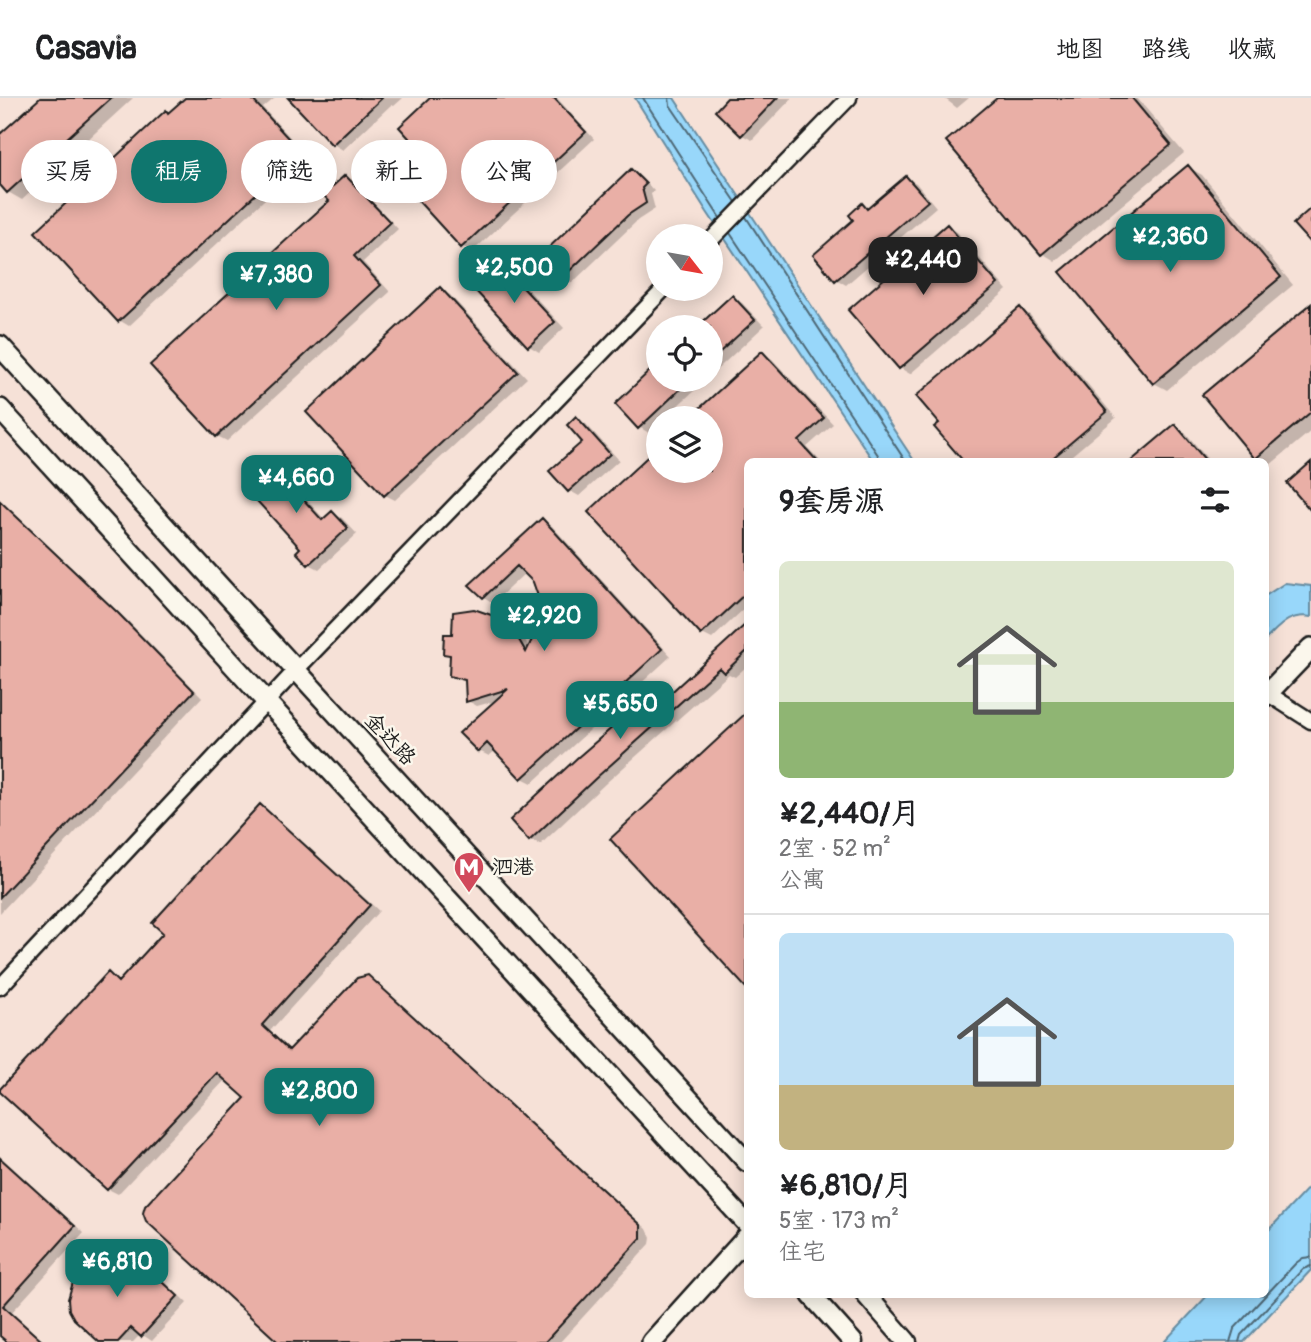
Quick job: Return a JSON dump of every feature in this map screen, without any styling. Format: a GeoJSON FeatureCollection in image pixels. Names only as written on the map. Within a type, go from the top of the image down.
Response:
{"type":"FeatureCollection","features":[{"type":"Feature","properties":{"kind":"main road","name":"金达路"},"geometry":{"type":"LineString","coordinates":[[0,346],[296,670]]}},
{"type":"Feature","properties":{"kind":"main road"},"geometry":{"type":"LineString","coordinates":[[0,409],[267,702]]}},
{"type":"Feature","properties":{"kind":"main road"},"geometry":{"type":"LineString","coordinates":[[1269,691],[1311,648]]}},
{"type":"Feature","properties":{"kind":"main road"},"geometry":{"type":"LineString","coordinates":[[652,1342],[744,1240]]}},
{"type":"Feature","properties":{"kind":"street"},"geometry":{"type":"LineString","coordinates":[[723,228],[849,98]]}},
{"type":"Feature","properties":{"kind":"street"},"geometry":{"type":"LineString","coordinates":[[0,987],[296,670],[652,301]]}},
{"type":"Feature","properties":{"kind":"street","name":"金达路"},"geometry":{"type":"LineString","coordinates":[[296,670],[744,1158]]}},
{"type":"Feature","properties":{"kind":"street"},"geometry":{"type":"LineString","coordinates":[[1269,696],[1311,721]]}},
{"type":"Feature","properties":{"kind":"street"},"geometry":{"type":"LineString","coordinates":[[267,702],[744,1221]]}},
{"type":"Feature","properties":{"kind":"street"},"geometry":{"type":"LineString","coordinates":[[814,1298],[853,1342]]}},
{"type":"Feature","properties":{"kind":"street"},"geometry":{"type":"LineString","coordinates":[[869,1298],[907,1342]]}},
{"type":"Feature","properties":{"kind":"water"},"geometry":{"type":"Polygon","coordinates":[[[635,98],[674,98],[912,458],[871,458],[723,236],[723,224],[715,224],[635,98]]]}},
{"type":"Feature","properties":{"kind":"water"},"geometry":{"type":"Polygon","coordinates":[[[1285,583],[1311,586],[1311,617],[1291,619],[1269,636],[1269,593],[1285,583]]]}},
{"type":"Feature","properties":{"kind":"water"},"geometry":{"type":"Polygon","coordinates":[[[1311,1185],[1311,1270],[1244,1342],[1164,1342],[1205,1298],[1269,1298],[1269,1230],[1311,1185]]]}},
{"type":"Feature","properties":{"kind":"building"},"geometry":{"type":"Polygon","coordinates":[[[40,98],[111,98],[65,140],[21,140],[21,180],[7,193],[0,185],[0,134],[40,98]]]}},
{"type":"Feature","properties":{"kind":"building"},"geometry":{"type":"Polygon","coordinates":[[[185,98],[251,98],[290,140],[241,140],[241,203],[246,203],[118,322],[35,232],[66,203],[117,203],[117,156],[131,143],[131,203],[227,203],[227,140],[134,140],[166,110],[168,113],[185,98]]]}},
{"type":"Feature","properties":{"kind":"building"},"geometry":{"type":"Polygon","coordinates":[[[288,98],[382,98],[337,140],[327,140],[288,98]]]}},
{"type":"Feature","properties":{"kind":"building"},"geometry":{"type":"Polygon","coordinates":[[[430,98],[554,98],[586,132],[557,159],[557,140],[461,140],[461,203],[509,203],[461,248],[420,203],[447,203],[447,140],[411,140],[399,127],[430,98]]]}},
{"type":"Feature","properties":{"kind":"building"},"geometry":{"type":"Polygon","coordinates":[[[727,98],[777,98],[741,136],[715,111],[727,98]]]}},
{"type":"Feature","properties":{"kind":"building"},"geometry":{"type":"Polygon","coordinates":[[[997,98],[1132,98],[1171,145],[1041,255],[946,141],[997,98]]]}},
{"type":"Feature","properties":{"kind":"building"},"geometry":{"type":"Polygon","coordinates":[[[1188,165],[1281,277],[1153,384],[1060,272],[1188,165]]]}},
{"type":"Feature","properties":{"kind":"building"},"geometry":{"type":"Polygon","coordinates":[[[631,169],[646,184],[642,188],[646,203],[628,215],[561,279],[540,256],[631,169]]]}},
{"type":"Feature","properties":{"kind":"building"},"geometry":{"type":"Polygon","coordinates":[[[345,175],[351,181],[351,203],[372,203],[390,222],[354,256],[381,285],[216,437],[150,365],[327,203],[337,203],[337,182],[345,175]]]}},
{"type":"Feature","properties":{"kind":"building"},"geometry":{"type":"Polygon","coordinates":[[[906,176],[928,201],[835,281],[813,255],[853,220],[849,215],[862,203],[867,209],[906,176]]]}},
{"type":"Feature","properties":{"kind":"building"},"geometry":{"type":"Polygon","coordinates":[[[1311,208],[1311,244],[1293,224],[1311,208]]]}},
{"type":"Feature","properties":{"kind":"building"},"geometry":{"type":"Polygon","coordinates":[[[947,224],[998,284],[899,369],[848,310],[947,224]]]}},
{"type":"Feature","properties":{"kind":"building"},"geometry":{"type":"Polygon","coordinates":[[[500,263],[555,322],[528,347],[473,288],[500,263]]]}},
{"type":"Feature","properties":{"kind":"building"},"geometry":{"type":"Polygon","coordinates":[[[440,287],[518,372],[384,496],[306,412],[440,287]]]}},
{"type":"Feature","properties":{"kind":"building"},"geometry":{"type":"Polygon","coordinates":[[[732,295],[755,320],[723,349],[723,315],[710,315],[732,295]]]}},
{"type":"Feature","properties":{"kind":"building"},"geometry":{"type":"Polygon","coordinates":[[[1311,304],[1311,412],[1256,458],[1202,395],[1311,304]]]}},
{"type":"Feature","properties":{"kind":"building"},"geometry":{"type":"Polygon","coordinates":[[[1020,307],[1107,412],[1053,458],[961,458],[934,427],[939,423],[916,396],[1020,307]]]}},
{"type":"Feature","properties":{"kind":"building"},"geometry":{"type":"Polygon","coordinates":[[[762,351],[824,418],[799,441],[814,458],[744,458],[744,595],[701,635],[588,512],[646,458],[646,483],[723,483],[723,406],[702,406],[717,392],[723,392],[723,387],[762,351]]]}},
{"type":"Feature","properties":{"kind":"building"},"geometry":{"type":"Polygon","coordinates":[[[646,374],[646,392],[677,392],[662,406],[646,406],[646,421],[638,429],[615,404],[646,374]]]}},
{"type":"Feature","properties":{"kind":"building"},"geometry":{"type":"Polygon","coordinates":[[[576,416],[610,454],[568,492],[549,471],[582,442],[567,425],[576,416]]]}},
{"type":"Feature","properties":{"kind":"building"},"geometry":{"type":"Polygon","coordinates":[[[1175,424],[1204,458],[1135,458],[1175,424]]]}},
{"type":"Feature","properties":{"kind":"building"},"geometry":{"type":"Polygon","coordinates":[[[1311,462],[1311,511],[1287,483],[1311,462]]]}},
{"type":"Feature","properties":{"kind":"building"},"geometry":{"type":"Polygon","coordinates":[[[271,464],[322,520],[332,511],[348,528],[308,565],[296,552],[300,548],[248,491],[259,481],[256,477],[271,464]]]}},
{"type":"Feature","properties":{"kind":"building"},"geometry":{"type":"Polygon","coordinates":[[[0,501],[118,613],[194,691],[0,897],[0,501]]]}},
{"type":"Feature","properties":{"kind":"building"},"geometry":{"type":"Polygon","coordinates":[[[542,518],[662,649],[521,779],[487,743],[478,752],[459,733],[508,689],[466,702],[465,680],[449,676],[450,655],[443,654],[444,634],[452,634],[453,612],[474,609],[497,617],[511,626],[526,652],[538,627],[540,616],[540,602],[533,582],[517,566],[483,598],[469,585],[542,518]]]}},
{"type":"Feature","properties":{"kind":"building"},"geometry":{"type":"Polygon","coordinates":[[[744,626],[744,654],[724,673],[719,668],[529,841],[510,820],[657,689],[665,698],[744,626]]]}},
{"type":"Feature","properties":{"kind":"building"},"geometry":{"type":"Polygon","coordinates":[[[744,715],[744,986],[610,839],[744,715]]]}},
{"type":"Feature","properties":{"kind":"building"},"geometry":{"type":"Polygon","coordinates":[[[260,804],[370,905],[262,1025],[289,1050],[357,978],[368,975],[641,1225],[641,1238],[545,1342],[278,1342],[146,1221],[143,1213],[145,1206],[245,1098],[217,1073],[107,1190],[0,1092],[108,972],[118,982],[163,933],[152,923],[260,804]]]}},
{"type":"Feature","properties":{"kind":"building"},"geometry":{"type":"Polygon","coordinates":[[[0,1158],[75,1226],[3,1306],[43,1342],[7,1342],[0,1336],[0,1158]]]}},
{"type":"Feature","properties":{"kind":"building"},"geometry":{"type":"Polygon","coordinates":[[[105,1247],[140,1279],[150,1270],[178,1296],[141,1337],[131,1328],[118,1342],[99,1342],[74,1319],[69,1310],[68,1299],[74,1279],[105,1247]]]}},
{"type":"Feature","properties":{"kind":"place","name":"泗港"},"geometry":{"type":"Point","coordinates":[469,894]}}]}
